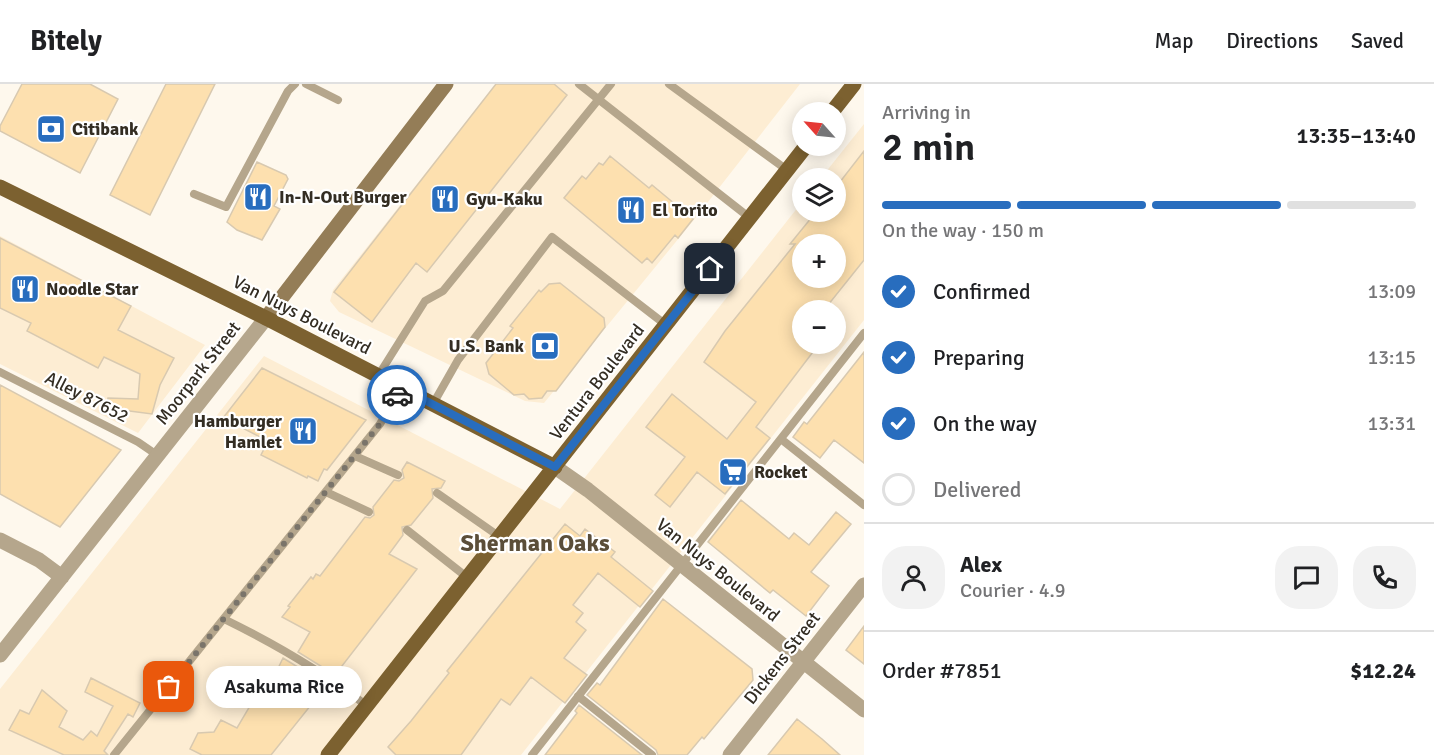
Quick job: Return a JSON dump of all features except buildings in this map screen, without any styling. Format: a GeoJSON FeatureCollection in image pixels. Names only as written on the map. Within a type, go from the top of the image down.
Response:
{"type":"FeatureCollection","features":[{"type":"Feature","properties":{"kind":"main road","name":"Moorpark Street"},"geometry":{"type":"LineString","coordinates":[[266,318],[446,84]]}},
{"type":"Feature","properties":{"kind":"main road"},"geometry":{"type":"LineString","coordinates":[[840,102],[854,84]]}},
{"type":"Feature","properties":{"kind":"main road","name":"Ventura Boulevard"},"geometry":{"type":"LineString","coordinates":[[328,755],[798,156]]}},
{"type":"Feature","properties":{"kind":"main road","name":"Van Nuys Boulevard"},"geometry":{"type":"LineString","coordinates":[[0,187],[266,318],[555,467]]}},
{"type":"Feature","properties":{"kind":"street","name":"Moorpark Street"},"geometry":{"type":"LineString","coordinates":[[0,655],[266,318]]}},
{"type":"Feature","properties":{"kind":"street","name":"Van Nuys Boulevard"},"geometry":{"type":"LineString","coordinates":[[555,467],[864,710]]}},
{"type":"Feature","properties":{"kind":"street"},"geometry":{"type":"LineString","coordinates":[[0,540],[39,560],[62,577]]}},
{"type":"Feature","properties":{"kind":"street","name":"Dickens Street"},"geometry":{"type":"LineString","coordinates":[[730,755],[864,585]]}},
{"type":"Feature","properties":{"kind":"lane"},"geometry":{"type":"LineString","coordinates":[[194,194],[226,207],[295,84]]}},
{"type":"Feature","properties":{"kind":"lane"},"geometry":{"type":"LineString","coordinates":[[306,84],[338,100]]}},
{"type":"Feature","properties":{"kind":"lane"},"geometry":{"type":"LineString","coordinates":[[579,84],[750,218]]}},
{"type":"Feature","properties":{"kind":"lane"},"geometry":{"type":"LineString","coordinates":[[378,376],[425,301],[443,291],[610,84]]}},
{"type":"Feature","properties":{"kind":"lane"},"geometry":{"type":"LineString","coordinates":[[669,84],[787,170]]}},
{"type":"Feature","properties":{"kind":"lane"},"geometry":{"type":"LineString","coordinates":[[433,404],[458,360],[552,237],[666,325]]}},
{"type":"Feature","properties":{"kind":"lane"},"geometry":{"type":"LineString","coordinates":[[532,755],[864,333]]}},
{"type":"Feature","properties":{"kind":"lane","name":"Alley 87652"},"geometry":{"type":"LineString","coordinates":[[0,372],[138,442],[158,455]]}},
{"type":"Feature","properties":{"kind":"lane"},"geometry":{"type":"LineString","coordinates":[[114,755],[355,456],[380,424],[401,388]]}},
{"type":"Feature","properties":{"kind":"lane"},"geometry":{"type":"LineString","coordinates":[[781,439],[864,505]]}},
{"type":"Feature","properties":{"kind":"lane"},"geometry":{"type":"LineString","coordinates":[[355,456],[398,475]]}},
{"type":"Feature","properties":{"kind":"lane"},"geometry":{"type":"LineString","coordinates":[[326,492],[369,512]]}},
{"type":"Feature","properties":{"kind":"lane"},"geometry":{"type":"LineString","coordinates":[[437,493],[500,537]]}},
{"type":"Feature","properties":{"kind":"lane"},"geometry":{"type":"LineString","coordinates":[[407,530],[468,578]]}},
{"type":"Feature","properties":{"kind":"lane"},"geometry":{"type":"LineString","coordinates":[[224,619],[284,649],[336,681],[367,706]]}},
{"type":"Feature","properties":{"kind":"lane"},"geometry":{"type":"LineString","coordinates":[[578,696],[652,755]]}},
{"type":"Feature","properties":{"kind":"shaded area"},"geometry":{"type":"Polygon","coordinates":[[[496,84],[800,84],[697,216],[544,403],[525,401],[339,312],[330,301],[333,290],[496,84]]]}},
{"type":"Feature","properties":{"kind":"shaded area"},"geometry":{"type":"Polygon","coordinates":[[[864,124],[864,320],[846,343],[846,300],[792,300],[792,354],[837,354],[521,755],[0,755],[0,689],[264,356],[560,509],[792,215],[792,222],[846,222],[846,168],[829,168],[839,156],[846,156],[846,147],[864,124]]]}},
{"type":"Feature","properties":{"kind":"shaded area"},"geometry":{"type":"Polygon","coordinates":[[[0,236],[205,345],[138,433],[0,364],[0,236]]]}},
{"type":"Feature","properties":{"kind":"way so far"},"geometry":{"type":"LineString","coordinates":[[169,687],[380,424],[397,395]]}},
{"type":"Feature","properties":{"kind":"place","name":"Citibank"},"geometry":{"type":"Point","coordinates":[51,129]}},
{"type":"Feature","properties":{"kind":"place","name":"In-N-Out Burger"},"geometry":{"type":"Point","coordinates":[258,197]}},
{"type":"Feature","properties":{"kind":"place","name":"Gyu-Kaku"},"geometry":{"type":"Point","coordinates":[445,199]}},
{"type":"Feature","properties":{"kind":"place","name":"El Torito"},"geometry":{"type":"Point","coordinates":[631,210]}},
{"type":"Feature","properties":{"kind":"place","name":"Noodle Star"},"geometry":{"type":"Point","coordinates":[25,289]}},
{"type":"Feature","properties":{"kind":"place","name":"U.S. Bank"},"geometry":{"type":"Point","coordinates":[545,346]}},
{"type":"Feature","properties":{"kind":"place","name":"Hamburger Hamlet"},"geometry":{"type":"Point","coordinates":[303,431]}},
{"type":"Feature","properties":{"kind":"place","name":"Rocket"},"geometry":{"type":"Point","coordinates":[733,472]}},
{"type":"Feature","properties":{"kind":"place","name":"Asakuma Rice"},"geometry":{"type":"Point","coordinates":[169,687]}},
{"type":"Feature","properties":{"kind":"district","name":"Sherman Oaks"},"geometry":{"type":"Point","coordinates":[535,543]}},
{"type":"Feature","properties":{"kind":"route"},"geometry":{"type":"LineString","coordinates":[[397,395],[401,388],[555,467],[710,269]]}}]}
